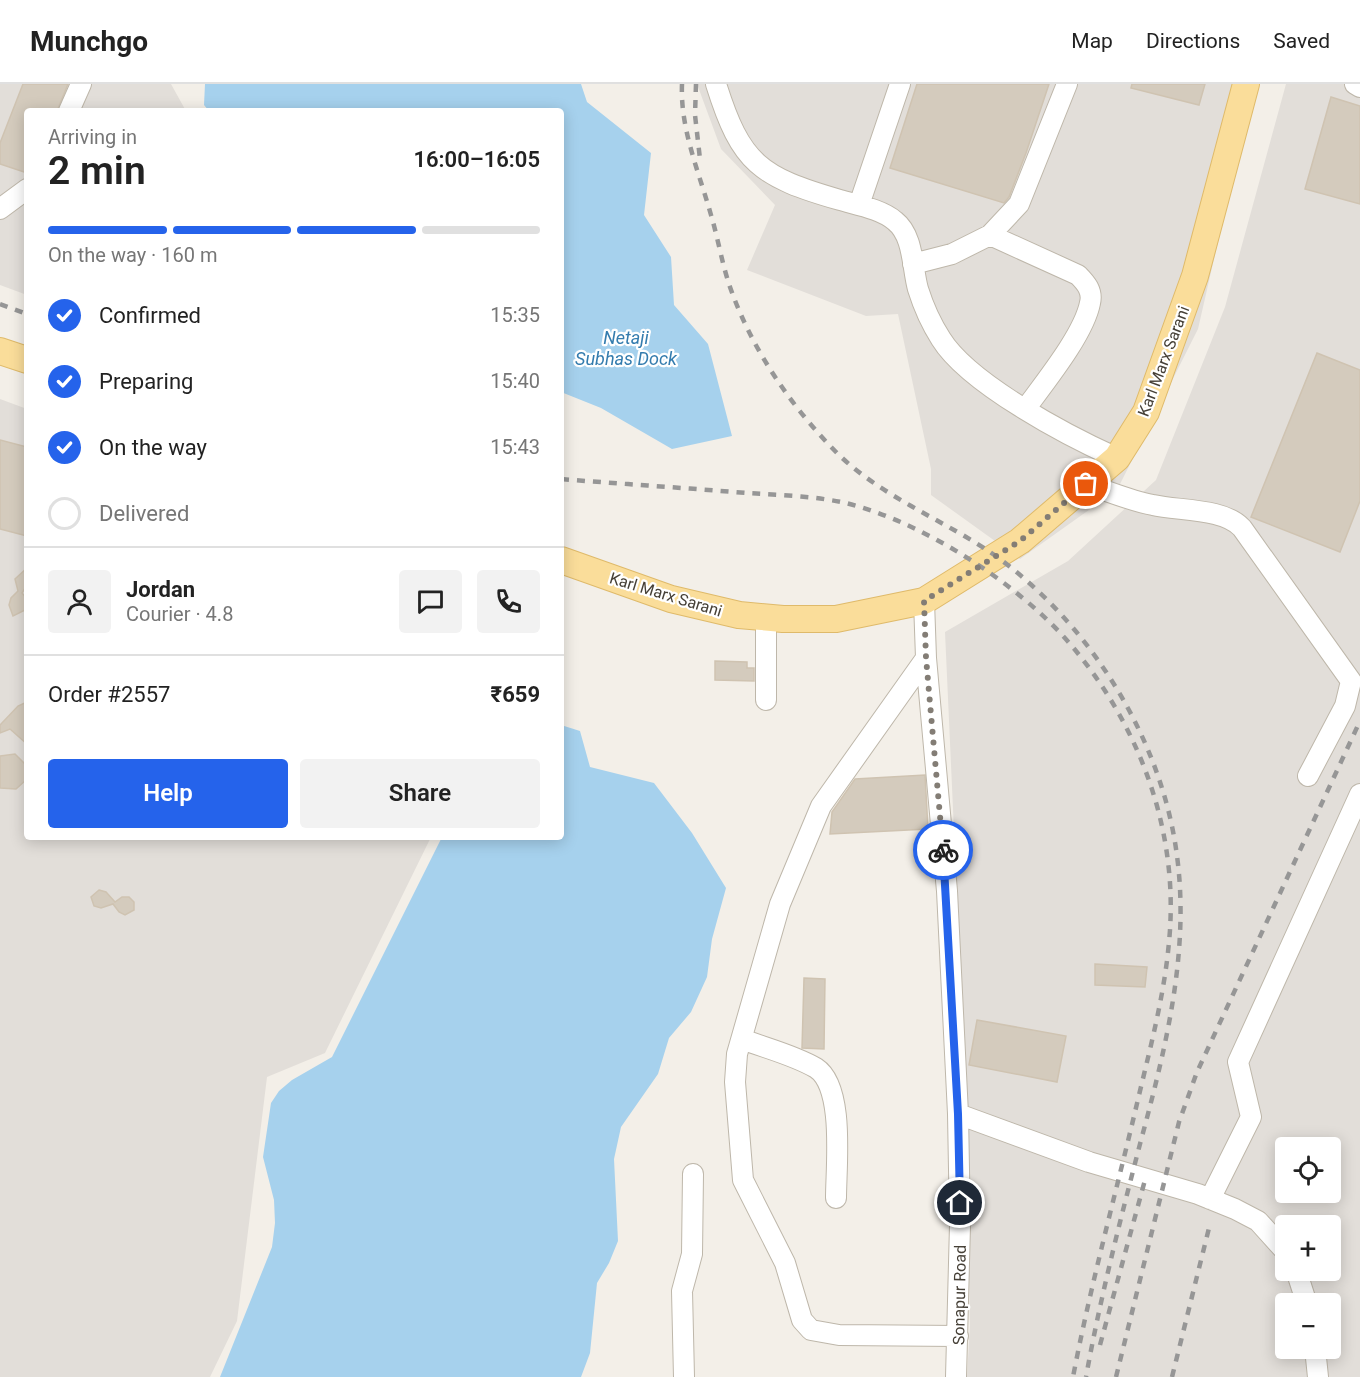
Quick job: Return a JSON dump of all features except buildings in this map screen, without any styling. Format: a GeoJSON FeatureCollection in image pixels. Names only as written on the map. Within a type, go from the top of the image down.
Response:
{"type":"FeatureCollection","features":[{"type":"Feature","properties":{"kind":"main road","name":"Karl Marx Sarani"},"geometry":{"type":"LineString","coordinates":[[564,562],[671,599],[739,615],[766,618],[836,619],[924,601],[1020,541],[1117,458],[1146,412],[1195,276],[1246,84]]}},
{"type":"Feature","properties":{"kind":"main road"},"geometry":{"type":"LineString","coordinates":[[0,351],[24,359]]}},
{"type":"Feature","properties":{"kind":"street"},"geometry":{"type":"LineString","coordinates":[[70,108],[81,84]]}},
{"type":"Feature","properties":{"kind":"street"},"geometry":{"type":"LineString","coordinates":[[716,84],[729,126],[741,146],[763,170],[787,182],[859,205],[897,222],[907,239],[918,289],[941,339],[969,370],[1065,435],[1117,458]]}},
{"type":"Feature","properties":{"kind":"street"},"geometry":{"type":"LineString","coordinates":[[859,205],[900,84]]}},
{"type":"Feature","properties":{"kind":"street"},"geometry":{"type":"LineString","coordinates":[[913,264],[952,254],[990,235],[1019,204],[1067,84]]}},
{"type":"Feature","properties":{"kind":"street"},"geometry":{"type":"LineString","coordinates":[[1355,84],[1360,87]]}},
{"type":"Feature","properties":{"kind":"street"},"geometry":{"type":"LineString","coordinates":[[0,187],[24,193]]}},
{"type":"Feature","properties":{"kind":"street"},"geometry":{"type":"LineString","coordinates":[[0,209],[24,194]]}},
{"type":"Feature","properties":{"kind":"street"},"geometry":{"type":"LineString","coordinates":[[990,235],[1078,275],[1089,286],[1091,302],[1082,325],[1026,408]]}},
{"type":"Feature","properties":{"kind":"street"},"geometry":{"type":"LineString","coordinates":[[1086,484],[1151,505],[1219,514],[1234,519],[1242,528],[1351,681],[1345,706],[1308,776]]}},
{"type":"Feature","properties":{"kind":"street","name":"Sonapur Road"},"geometry":{"type":"LineString","coordinates":[[924,601],[926,658],[947,891],[954,1074],[958,1114],[956,1377]]}},
{"type":"Feature","properties":{"kind":"street"},"geometry":{"type":"LineString","coordinates":[[766,618],[766,700]]}},
{"type":"Feature","properties":{"kind":"street"},"geometry":{"type":"LineString","coordinates":[[926,658],[821,806],[780,904],[742,1039],[735,1082],[743,1180],[784,1263],[802,1320],[811,1330],[839,1335],[958,1336]]}},
{"type":"Feature","properties":{"kind":"street"},"geometry":{"type":"LineString","coordinates":[[1210,1199],[1251,1117],[1238,1062],[1360,794]]}},
{"type":"Feature","properties":{"kind":"street"},"geometry":{"type":"LineString","coordinates":[[742,1039],[816,1068],[828,1082],[835,1107],[836,1198]]}},
{"type":"Feature","properties":{"kind":"street"},"geometry":{"type":"LineString","coordinates":[[958,1114],[1089,1162],[1210,1199],[1258,1221],[1275,1240]]}},
{"type":"Feature","properties":{"kind":"street"},"geometry":{"type":"LineString","coordinates":[[684,1377],[682,1291],[692,1254],[693,1174]]}},
{"type":"Feature","properties":{"kind":"street"},"geometry":{"type":"LineString","coordinates":[[1316,1359],[1318,1377]]}},
{"type":"Feature","properties":{"kind":"shaded area"},"geometry":{"type":"Polygon","coordinates":[[[0,84],[171,84],[184,108],[24,108],[24,294],[0,285],[0,84]]]}},
{"type":"Feature","properties":{"kind":"shaded area"},"geometry":{"type":"Polygon","coordinates":[[[697,84],[1254,84],[1198,329],[1117,490],[1020,559],[931,495],[931,469],[898,314],[866,316],[747,270],[775,205],[721,149],[697,84]]]}},
{"type":"Feature","properties":{"kind":"shaded area"},"geometry":{"type":"Polygon","coordinates":[[[1286,84],[1360,84],[1360,1377],[967,1377],[970,1326],[965,1074],[945,632],[1068,561],[1156,480],[1225,307],[1286,84]]]}},
{"type":"Feature","properties":{"kind":"shaded area"},"geometry":{"type":"Polygon","coordinates":[[[0,399],[24,408],[24,840],[430,840],[325,1053],[267,1077],[237,1321],[210,1377],[0,1377],[0,399]]]}},
{"type":"Feature","properties":{"kind":"water","name":"Netaji Subhas Dock"},"geometry":{"type":"Polygon","coordinates":[[[205,84],[581,84],[587,102],[651,153],[644,215],[671,257],[674,305],[708,344],[732,436],[672,449],[601,408],[564,393],[564,108],[206,108],[204,105],[205,84]]]}},
{"type":"Feature","properties":{"kind":"water"},"geometry":{"type":"Polygon","coordinates":[[[564,726],[580,731],[590,767],[654,783],[692,833],[726,888],[712,939],[707,977],[691,1012],[669,1038],[658,1074],[621,1127],[614,1159],[618,1241],[597,1283],[590,1353],[581,1377],[220,1377],[272,1247],[275,1223],[274,1200],[263,1157],[271,1103],[279,1091],[292,1080],[332,1057],[440,840],[564,840],[564,726]]]}},
{"type":"Feature","properties":{"kind":"railway"},"geometry":{"type":"LineString","coordinates":[[682,84],[687,134],[727,278],[750,333],[775,377],[805,418],[856,470],[893,495],[990,552],[1026,580],[1058,612],[1088,647],[1115,685],[1137,726],[1155,768],[1169,812],[1177,856],[1180,892],[1178,965],[1173,1002],[1158,1073],[1111,1260],[1086,1377]]}},
{"type":"Feature","properties":{"kind":"railway"},"geometry":{"type":"LineString","coordinates":[[696,84],[695,115],[700,159]]}},
{"type":"Feature","properties":{"kind":"railway"},"geometry":{"type":"LineString","coordinates":[[0,304],[24,313]]}},
{"type":"Feature","properties":{"kind":"railway"},"geometry":{"type":"LineString","coordinates":[[564,479],[822,499],[846,503],[905,524],[964,556],[1019,595],[1064,637],[1090,669],[1113,704],[1133,740],[1160,818],[1168,859],[1171,900],[1169,942],[1155,1027],[1073,1377]]}},
{"type":"Feature","properties":{"kind":"railway"},"geometry":{"type":"LineString","coordinates":[[1116,1377],[1179,1122],[1197,1072],[1360,721]]}},
{"type":"Feature","properties":{"kind":"railway"},"geometry":{"type":"LineString","coordinates":[[1100,1345],[1145,1180]]}},
{"type":"Feature","properties":{"kind":"railway"},"geometry":{"type":"LineString","coordinates":[[1172,1377],[1210,1224]]}},
{"type":"Feature","properties":{"kind":"way so far"},"geometry":{"type":"LineString","coordinates":[[943,850],[936,750],[926,658],[924,601],[954,585],[1020,541],[1086,484]]}},
{"type":"Feature","properties":{"kind":"route"},"geometry":{"type":"LineString","coordinates":[[943,850],[958,1114],[960,1203]]}}]}
